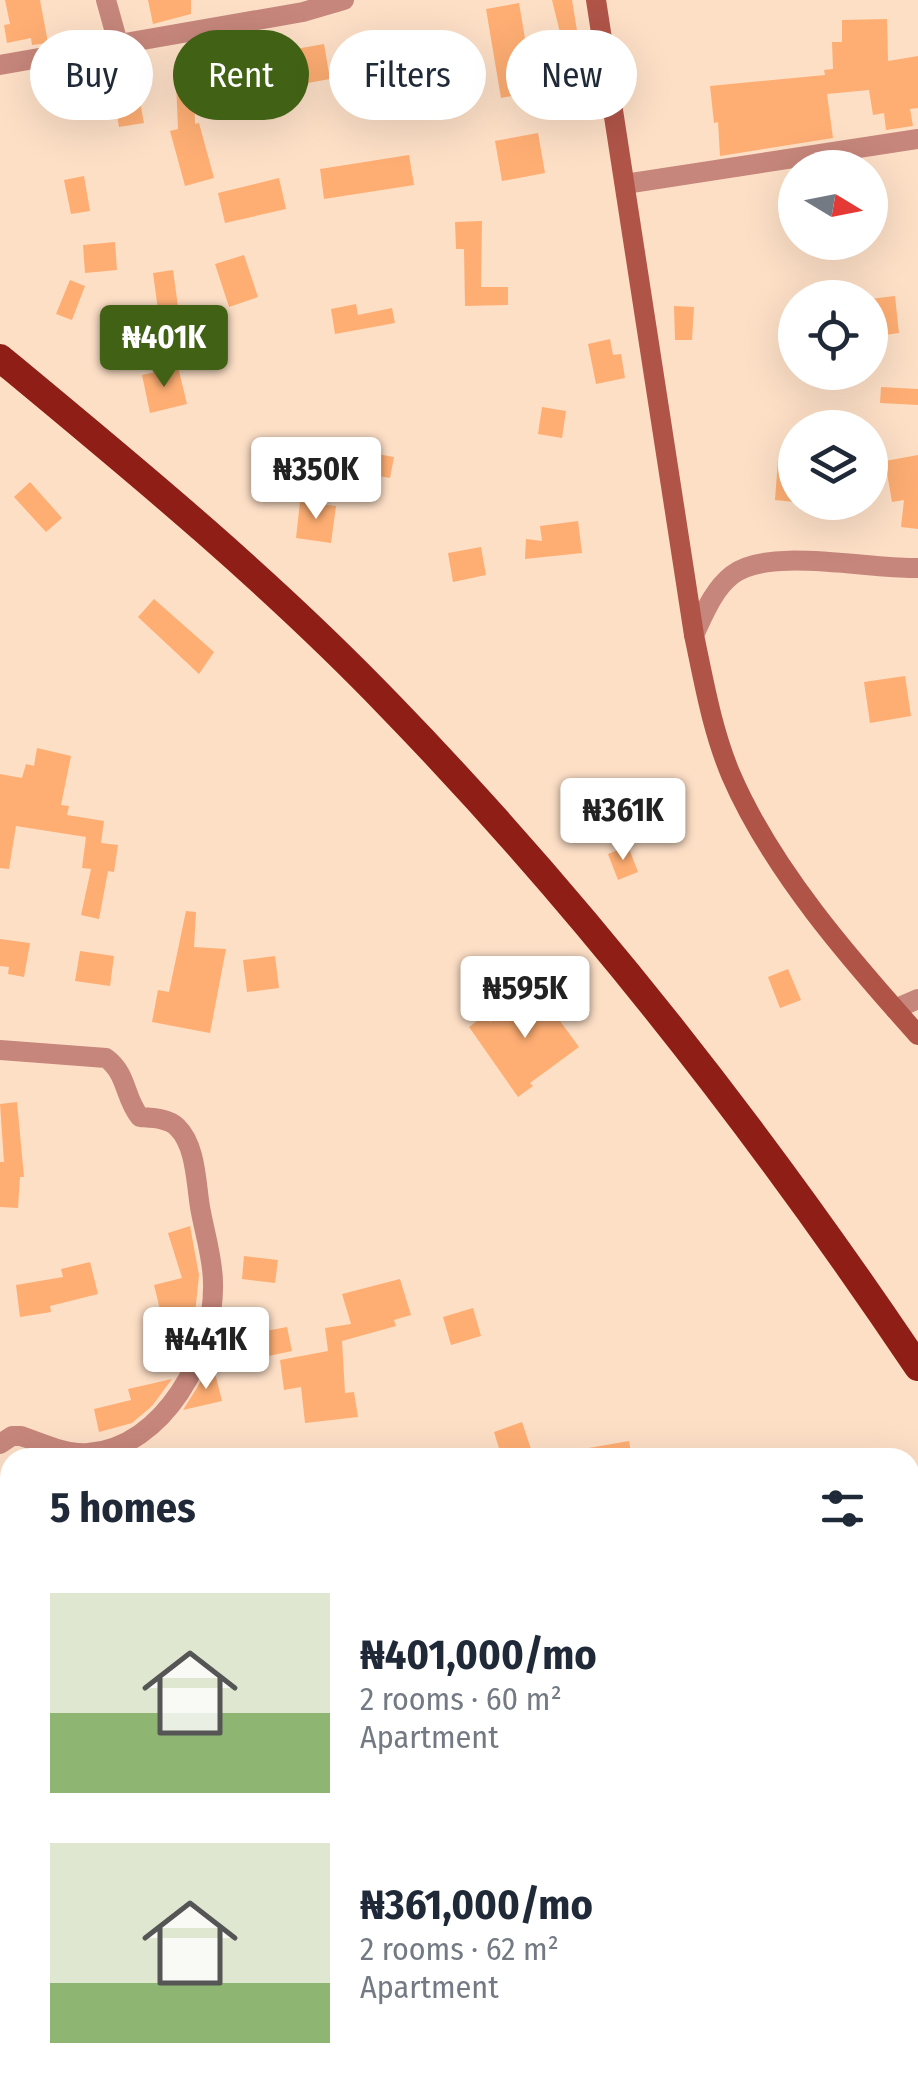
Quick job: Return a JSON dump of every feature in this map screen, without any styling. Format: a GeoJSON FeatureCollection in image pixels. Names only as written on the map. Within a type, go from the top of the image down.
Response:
{"type":"FeatureCollection","features":[{"type":"Feature","properties":{"kind":"highway"},"geometry":{"type":"LineString","coordinates":[[0,358],[219,544],[389,704],[473,795],[632,977],[714,1080],[918,1367]]}},
{"type":"Feature","properties":{"kind":"main road"},"geometry":{"type":"LineString","coordinates":[[596,0],[694,635],[712,722],[731,774],[757,826],[798,890],[918,1035]]}},
{"type":"Feature","properties":{"kind":"street"},"geometry":{"type":"LineString","coordinates":[[106,0],[114,30]]}},
{"type":"Feature","properties":{"kind":"street"},"geometry":{"type":"LineString","coordinates":[[153,37],[303,12],[344,0]]}},
{"type":"Feature","properties":{"kind":"street"},"geometry":{"type":"LineString","coordinates":[[0,65],[30,59]]}},
{"type":"Feature","properties":{"kind":"street"},"geometry":{"type":"LineString","coordinates":[[625,184],[918,139]]}},
{"type":"Feature","properties":{"kind":"street"},"geometry":{"type":"LineString","coordinates":[[694,635],[712,598],[734,573],[769,562],[918,568]]}},
{"type":"Feature","properties":{"kind":"street"},"geometry":{"type":"LineString","coordinates":[[895,1010],[918,998]]}},
{"type":"Feature","properties":{"kind":"street"},"geometry":{"type":"LineString","coordinates":[[0,1050],[106,1058],[118,1066],[140,1117],[165,1120],[178,1128],[192,1154],[213,1284],[199,1359],[175,1399],[153,1425],[135,1440],[115,1448]]}},
{"type":"Feature","properties":{"kind":"street"},"geometry":{"type":"LineString","coordinates":[[0,1444],[12,1436],[21,1436],[63,1448]]}},
{"type":"Feature","properties":{"kind":"building"},"geometry":{"type":"Polygon","coordinates":[[[5,0],[40,0],[46,30],[30,30],[30,38],[7,43],[4,25],[10,24],[5,0]]]}},
{"type":"Feature","properties":{"kind":"building"},"geometry":{"type":"Polygon","coordinates":[[[148,0],[191,0],[191,14],[153,24],[148,0]]]}},
{"type":"Feature","properties":{"kind":"building"},"geometry":{"type":"Polygon","coordinates":[[[552,0],[572,0],[577,30],[559,30],[552,0]]]}},
{"type":"Feature","properties":{"kind":"building"},"geometry":{"type":"Polygon","coordinates":[[[519,3],[524,30],[506,30],[506,97],[501,98],[486,9],[519,3]]]}},
{"type":"Feature","properties":{"kind":"building"},"geometry":{"type":"Polygon","coordinates":[[[887,19],[888,61],[918,56],[918,108],[910,109],[913,126],[886,130],[884,113],[873,115],[869,90],[827,94],[833,138],[720,156],[710,86],[825,75],[824,70],[833,69],[832,42],[842,42],[842,20],[887,19]]]}},
{"type":"Feature","properties":{"kind":"building"},"geometry":{"type":"Polygon","coordinates":[[[324,44],[329,79],[309,83],[309,47],[324,44]]]}},
{"type":"Feature","properties":{"kind":"building"},"geometry":{"type":"Polygon","coordinates":[[[118,120],[143,120],[144,123],[119,127],[118,120]]]}},
{"type":"Feature","properties":{"kind":"building"},"geometry":{"type":"Polygon","coordinates":[[[178,120],[199,123],[214,178],[185,186],[170,131],[178,129],[178,120]]]}},
{"type":"Feature","properties":{"kind":"building"},"geometry":{"type":"Polygon","coordinates":[[[538,133],[545,173],[502,181],[495,141],[538,133]]]}},
{"type":"Feature","properties":{"kind":"building"},"geometry":{"type":"Polygon","coordinates":[[[409,155],[414,185],[324,199],[320,169],[409,155]]]}},
{"type":"Feature","properties":{"kind":"building"},"geometry":{"type":"Polygon","coordinates":[[[84,176],[90,211],[71,214],[64,180],[84,176]]]}},
{"type":"Feature","properties":{"kind":"building"},"geometry":{"type":"Polygon","coordinates":[[[279,178],[286,209],[225,223],[218,193],[279,178]]]}},
{"type":"Feature","properties":{"kind":"building"},"geometry":{"type":"Polygon","coordinates":[[[482,221],[481,287],[508,287],[508,305],[465,306],[464,249],[456,249],[455,222],[482,221]]]}},
{"type":"Feature","properties":{"kind":"building"},"geometry":{"type":"Polygon","coordinates":[[[115,242],[117,270],[85,273],[83,245],[115,242]]]}},
{"type":"Feature","properties":{"kind":"building"},"geometry":{"type":"Polygon","coordinates":[[[244,255],[258,297],[229,307],[215,264],[244,255]]]}},
{"type":"Feature","properties":{"kind":"building"},"geometry":{"type":"Polygon","coordinates":[[[173,270],[178,307],[158,310],[153,273],[173,270]]]}},
{"type":"Feature","properties":{"kind":"building"},"geometry":{"type":"Polygon","coordinates":[[[70,280],[85,286],[72,320],[56,314],[70,280]]]}},
{"type":"Feature","properties":{"kind":"building"},"geometry":{"type":"Polygon","coordinates":[[[895,296],[899,333],[888,335],[888,297],[895,296]]]}},
{"type":"Feature","properties":{"kind":"building"},"geometry":{"type":"Polygon","coordinates":[[[356,304],[358,315],[392,308],[395,323],[335,334],[331,309],[356,304]]]}},
{"type":"Feature","properties":{"kind":"building"},"geometry":{"type":"Polygon","coordinates":[[[674,306],[694,307],[692,340],[675,340],[674,306]]]}},
{"type":"Feature","properties":{"kind":"building"},"geometry":{"type":"Polygon","coordinates":[[[610,339],[613,355],[621,354],[625,378],[596,384],[588,344],[610,339]]]}},
{"type":"Feature","properties":{"kind":"building"},"geometry":{"type":"Polygon","coordinates":[[[178,367],[187,404],[150,413],[142,375],[178,367]]]}},
{"type":"Feature","properties":{"kind":"building"},"geometry":{"type":"Polygon","coordinates":[[[918,389],[918,405],[880,403],[881,390],[918,389]]]}},
{"type":"Feature","properties":{"kind":"building"},"geometry":{"type":"Polygon","coordinates":[[[542,407],[566,411],[562,438],[538,434],[542,407]]]}},
{"type":"Feature","properties":{"kind":"building"},"geometry":{"type":"Polygon","coordinates":[[[366,452],[394,457],[390,478],[362,473],[366,452]]]}},
{"type":"Feature","properties":{"kind":"building"},"geometry":{"type":"Polygon","coordinates":[[[918,455],[918,529],[901,527],[904,500],[892,502],[888,460],[918,455]]]}},
{"type":"Feature","properties":{"kind":"building"},"geometry":{"type":"Polygon","coordinates":[[[30,482],[62,518],[46,532],[14,497],[30,482]]]}},
{"type":"Feature","properties":{"kind":"building"},"geometry":{"type":"Polygon","coordinates":[[[300,502],[336,506],[331,543],[296,538],[300,502]]]}},
{"type":"Feature","properties":{"kind":"building"},"geometry":{"type":"Polygon","coordinates":[[[578,521],[582,553],[525,559],[526,539],[542,541],[540,526],[578,521]]]}},
{"type":"Feature","properties":{"kind":"building"},"geometry":{"type":"Polygon","coordinates":[[[481,547],[486,575],[453,582],[448,553],[481,547]]]}},
{"type":"Feature","properties":{"kind":"building"},"geometry":{"type":"Polygon","coordinates":[[[154,599],[214,652],[199,674],[138,617],[154,599]]]}},
{"type":"Feature","properties":{"kind":"building"},"geometry":{"type":"Polygon","coordinates":[[[905,676],[911,716],[870,723],[864,682],[905,676]]]}},
{"type":"Feature","properties":{"kind":"building"},"geometry":{"type":"Polygon","coordinates":[[[37,748],[71,756],[61,805],[69,806],[67,815],[104,821],[101,843],[118,845],[114,872],[108,871],[99,919],[81,915],[91,869],[82,868],[86,837],[16,826],[9,869],[0,868],[0,774],[22,778],[26,764],[34,766],[37,748]]]}},
{"type":"Feature","properties":{"kind":"building"},"geometry":{"type":"Polygon","coordinates":[[[628,846],[638,872],[618,880],[608,854],[628,846]]]}},
{"type":"Feature","properties":{"kind":"building"},"geometry":{"type":"Polygon","coordinates":[[[186,911],[196,912],[194,947],[226,949],[210,1033],[152,1022],[158,990],[169,992],[186,911]]]}},
{"type":"Feature","properties":{"kind":"building"},"geometry":{"type":"Polygon","coordinates":[[[0,939],[30,943],[24,977],[8,974],[9,967],[0,966],[0,939]]]}},
{"type":"Feature","properties":{"kind":"building"},"geometry":{"type":"Polygon","coordinates":[[[80,951],[114,956],[110,986],[75,981],[80,951]]]}},
{"type":"Feature","properties":{"kind":"building"},"geometry":{"type":"Polygon","coordinates":[[[275,956],[279,988],[247,992],[243,960],[275,956]]]}},
{"type":"Feature","properties":{"kind":"building"},"geometry":{"type":"Polygon","coordinates":[[[788,969],[801,1000],[780,1008],[768,977],[788,969]]]}},
{"type":"Feature","properties":{"kind":"building"},"geometry":{"type":"Polygon","coordinates":[[[536,988],[579,1047],[530,1083],[533,1086],[518,1097],[469,1027],[485,1015],[490,1022],[536,988]]]}},
{"type":"Feature","properties":{"kind":"building"},"geometry":{"type":"Polygon","coordinates":[[[17,1102],[24,1177],[20,1177],[18,1208],[0,1207],[0,1162],[4,1162],[0,1104],[17,1102]]]}},
{"type":"Feature","properties":{"kind":"building"},"geometry":{"type":"Polygon","coordinates":[[[190,1226],[199,1275],[194,1323],[165,1330],[154,1285],[182,1278],[168,1233],[190,1226]]]}},
{"type":"Feature","properties":{"kind":"building"},"geometry":{"type":"Polygon","coordinates":[[[244,1256],[278,1260],[275,1283],[242,1279],[244,1256]]]}},
{"type":"Feature","properties":{"kind":"building"},"geometry":{"type":"Polygon","coordinates":[[[90,1262],[98,1294],[50,1306],[51,1312],[20,1317],[16,1285],[63,1277],[61,1269],[90,1262]]]}},
{"type":"Feature","properties":{"kind":"building"},"geometry":{"type":"Polygon","coordinates":[[[400,1279],[411,1315],[394,1320],[396,1326],[342,1341],[345,1393],[354,1392],[358,1417],[305,1423],[301,1387],[284,1390],[280,1360],[328,1351],[325,1328],[351,1324],[342,1294],[400,1279]]]}},
{"type":"Feature","properties":{"kind":"building"},"geometry":{"type":"Polygon","coordinates":[[[473,1308],[481,1336],[451,1345],[443,1317],[473,1308]]]}},
{"type":"Feature","properties":{"kind":"building"},"geometry":{"type":"Polygon","coordinates":[[[287,1327],[292,1351],[264,1357],[260,1332],[287,1327]]]}},
{"type":"Feature","properties":{"kind":"building"},"geometry":{"type":"Polygon","coordinates":[[[214,1369],[222,1401],[183,1410],[208,1370],[214,1369]]]}},
{"type":"Feature","properties":{"kind":"building"},"geometry":{"type":"Polygon","coordinates":[[[172,1379],[152,1406],[132,1423],[99,1432],[94,1409],[131,1400],[128,1389],[172,1379]]]}},
{"type":"Feature","properties":{"kind":"building"},"geometry":{"type":"Polygon","coordinates":[[[522,1422],[531,1448],[499,1448],[494,1432],[522,1422]]]}},
{"type":"Feature","properties":{"kind":"building"},"geometry":{"type":"Polygon","coordinates":[[[629,1441],[630,1448],[589,1448],[629,1441]]]}}]}
